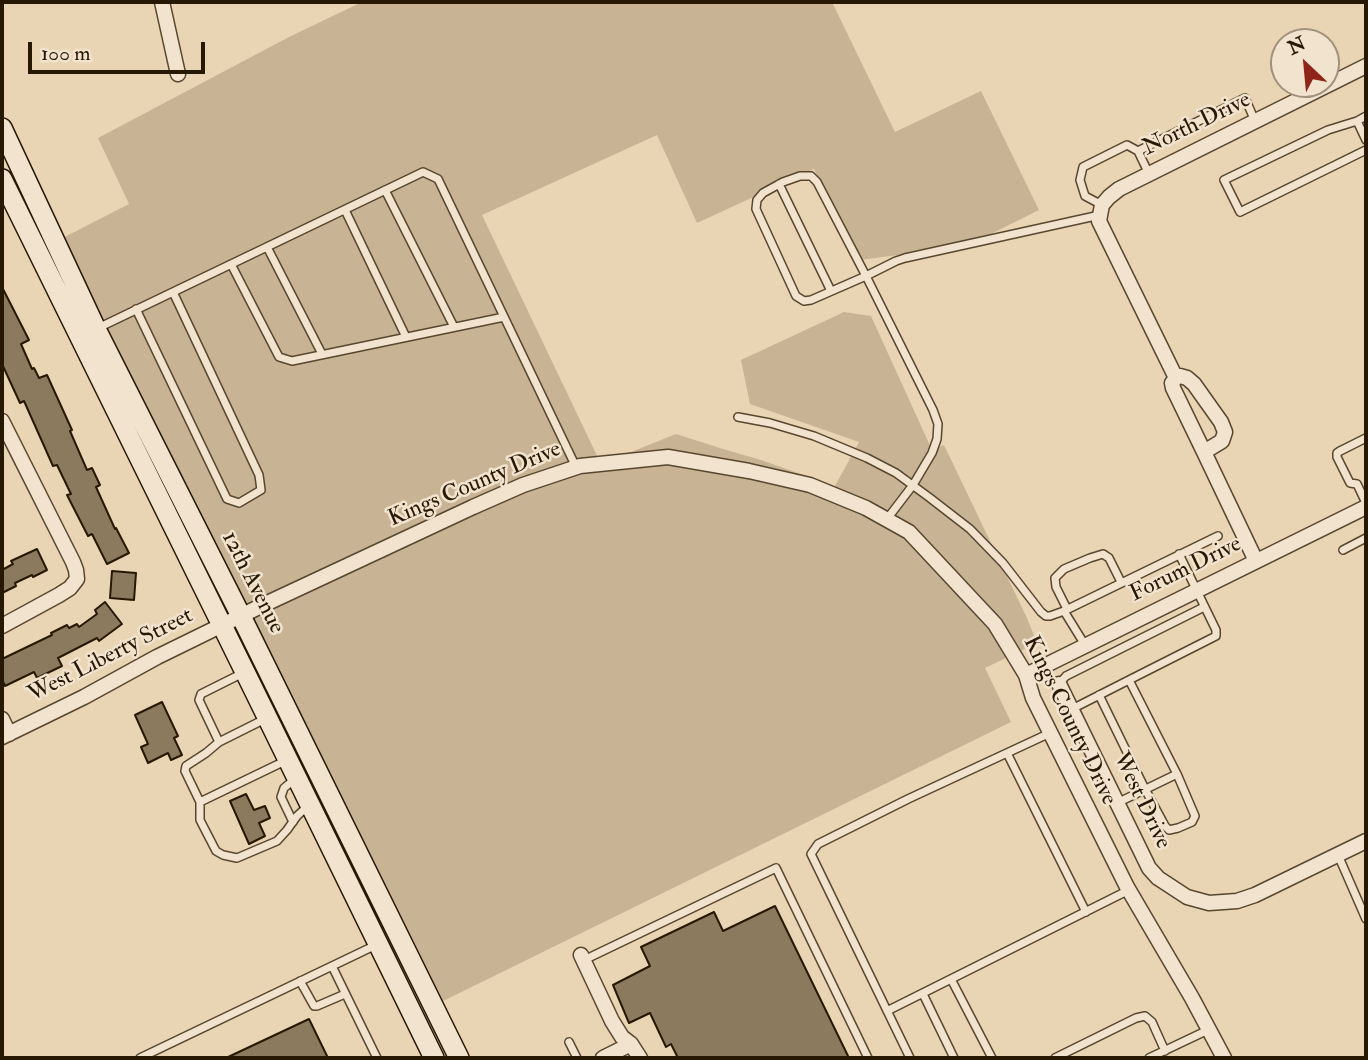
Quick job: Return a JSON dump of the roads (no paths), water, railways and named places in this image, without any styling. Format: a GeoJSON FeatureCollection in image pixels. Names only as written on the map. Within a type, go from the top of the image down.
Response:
{"type":"FeatureCollection","features":[{"type":"Feature","properties":{"kind":"main road","name":"12th Avenue"},"geometry":{"type":"LineString","coordinates":[[2,128],[96,329],[459,1058]]}},
{"type":"Feature","properties":{"kind":"main road","name":"12th Avenue"},"geometry":{"type":"LineString","coordinates":[[2,179],[434,1058]]}},
{"type":"Feature","properties":{"kind":"main road"},"geometry":{"type":"LineString","coordinates":[[379,944],[399,961],[426,1012],[438,1017]]}},
{"type":"Feature","properties":{"kind":"street"},"geometry":{"type":"LineString","coordinates":[[162,2],[178,74]]}},
{"type":"Feature","properties":{"kind":"street","name":"North Drive"},"geometry":{"type":"LineString","coordinates":[[1101,210],[1108,197],[1119,189],[1366,66]]}},
{"type":"Feature","properties":{"kind":"street"},"geometry":{"type":"LineString","coordinates":[[1101,210],[1100,221],[1116,257],[1176,378]]}},
{"type":"Feature","properties":{"kind":"street"},"geometry":{"type":"LineString","coordinates":[[1204,452],[1222,441],[1225,432],[1194,384],[1180,376],[1172,383],[1173,388],[1256,561]]}},
{"type":"Feature","properties":{"kind":"street"},"geometry":{"type":"LineString","coordinates":[[2,421],[6,441],[73,562],[77,579],[59,595],[2,626]]}},
{"type":"Feature","properties":{"kind":"street","name":"Kings County Drive"},"geometry":{"type":"LineString","coordinates":[[241,616],[473,507],[523,485],[576,467],[668,457],[810,485],[866,508],[909,532],[995,624],[1026,675],[1033,698],[1129,890],[1224,1058]]}},
{"type":"Feature","properties":{"kind":"street","name":"Forum Drive"},"geometry":{"type":"LineString","coordinates":[[1026,675],[1366,505]]}},
{"type":"Feature","properties":{"kind":"street","name":"West Liberty Street"},"geometry":{"type":"LineString","coordinates":[[6,736],[241,616]]}},
{"type":"Feature","properties":{"kind":"street","name":"West Drive"},"geometry":{"type":"LineString","coordinates":[[1059,684],[1149,868],[1169,887],[1187,898],[1219,904],[1237,901],[1255,895],[1366,841]]}},
{"type":"Feature","properties":{"kind":"street"},"geometry":{"type":"LineString","coordinates":[[2,719],[6,736]]}},
{"type":"Feature","properties":{"kind":"street"},"geometry":{"type":"LineString","coordinates":[[582,958],[612,1021],[635,1054]]}},
{"type":"Feature","properties":{"kind":"street"},"geometry":{"type":"LineString","coordinates":[[603,1058],[635,1054]]}},
{"type":"Feature","properties":{"kind":"lane"},"geometry":{"type":"LineString","coordinates":[[1138,151],[1245,98],[1255,121]]}},
{"type":"Feature","properties":{"kind":"lane"},"geometry":{"type":"LineString","coordinates":[[1366,116],[1328,130],[1224,180],[1240,212],[1366,150]]}},
{"type":"Feature","properties":{"kind":"lane"},"geometry":{"type":"LineString","coordinates":[[1357,121],[1366,140]]}},
{"type":"Feature","properties":{"kind":"lane"},"geometry":{"type":"LineString","coordinates":[[1101,210],[1085,196],[1080,180],[1083,167],[1127,145],[1138,151],[1149,174]]}},
{"type":"Feature","properties":{"kind":"lane"},"geometry":{"type":"LineString","coordinates":[[96,329],[423,172],[438,179],[576,467]]}},
{"type":"Feature","properties":{"kind":"lane"},"geometry":{"type":"LineString","coordinates":[[887,519],[913,485],[932,453],[938,424],[933,410],[866,276],[817,182],[811,176],[800,176],[763,192],[757,200],[756,209],[796,296],[804,301],[831,292],[866,276],[905,258],[1101,210]]}},
{"type":"Feature","properties":{"kind":"lane"},"geometry":{"type":"LineString","coordinates":[[779,184],[831,292]]}},
{"type":"Feature","properties":{"kind":"lane"},"geometry":{"type":"LineString","coordinates":[[385,190],[454,327]]}},
{"type":"Feature","properties":{"kind":"lane"},"geometry":{"type":"LineString","coordinates":[[345,210],[406,337]]}},
{"type":"Feature","properties":{"kind":"lane"},"geometry":{"type":"LineString","coordinates":[[267,247],[322,355]]}},
{"type":"Feature","properties":{"kind":"lane"},"geometry":{"type":"LineString","coordinates":[[231,264],[279,357],[292,361],[504,317]]}},
{"type":"Feature","properties":{"kind":"lane"},"geometry":{"type":"LineString","coordinates":[[136,309],[227,499],[239,503],[261,490],[259,475],[173,292]]}},
{"type":"Feature","properties":{"kind":"lane"},"geometry":{"type":"LineString","coordinates":[[738,417],[814,436],[896,473],[970,529],[1003,563],[1046,616],[1065,610],[1218,536]]}},
{"type":"Feature","properties":{"kind":"lane"},"geometry":{"type":"LineString","coordinates":[[1366,438],[1337,453],[1350,483],[1357,484],[1366,480]]}},
{"type":"Feature","properties":{"kind":"lane"},"geometry":{"type":"LineString","coordinates":[[1357,484],[1366,505]]}},
{"type":"Feature","properties":{"kind":"lane"},"geometry":{"type":"LineString","coordinates":[[1343,550],[1366,538]]}},
{"type":"Feature","properties":{"kind":"lane"},"geometry":{"type":"LineString","coordinates":[[1085,645],[1065,610],[1055,578],[1064,569],[1103,554],[1109,558],[1122,583]]}},
{"type":"Feature","properties":{"kind":"lane"},"geometry":{"type":"LineString","coordinates":[[1070,710],[1216,636],[1216,630],[1179,554]]}},
{"type":"Feature","properties":{"kind":"lane"},"geometry":{"type":"LineString","coordinates":[[1059,684],[1066,676],[1204,607]]}},
{"type":"Feature","properties":{"kind":"lane"},"geometry":{"type":"LineString","coordinates":[[219,742],[199,700],[201,694],[245,672]]}},
{"type":"Feature","properties":{"kind":"lane"},"geometry":{"type":"LineString","coordinates":[[1099,695],[1165,826],[1169,830],[1192,822],[1195,816],[1177,774],[1129,680]]}},
{"type":"Feature","properties":{"kind":"lane"},"geometry":{"type":"LineString","coordinates":[[267,717],[219,742],[186,766],[184,771],[200,802],[200,820],[216,851],[237,858],[276,841],[288,830],[296,816],[310,804]]}},
{"type":"Feature","properties":{"kind":"lane"},"geometry":{"type":"LineString","coordinates":[[910,1058],[811,854],[818,844],[829,838],[1050,733]]}},
{"type":"Feature","properties":{"kind":"lane"},"geometry":{"type":"LineString","coordinates":[[1007,753],[1086,912]]}},
{"type":"Feature","properties":{"kind":"lane"},"geometry":{"type":"LineString","coordinates":[[200,802],[293,769]]}},
{"type":"Feature","properties":{"kind":"lane"},"geometry":{"type":"LineString","coordinates":[[293,769],[281,797],[293,822]]}},
{"type":"Feature","properties":{"kind":"lane"},"geometry":{"type":"LineString","coordinates":[[1117,803],[1177,774]]}},
{"type":"Feature","properties":{"kind":"lane"},"geometry":{"type":"LineString","coordinates":[[1335,856],[1366,919]]}},
{"type":"Feature","properties":{"kind":"lane"},"geometry":{"type":"LineString","coordinates":[[582,958],[776,868],[868,1058]]}},
{"type":"Feature","properties":{"kind":"lane"},"geometry":{"type":"LineString","coordinates":[[887,1011],[1129,890]]}},
{"type":"Feature","properties":{"kind":"lane"},"geometry":{"type":"LineString","coordinates":[[140,1058],[379,944]]}},
{"type":"Feature","properties":{"kind":"lane"},"geometry":{"type":"LineString","coordinates":[[332,966],[377,1058]]}},
{"type":"Feature","properties":{"kind":"lane"},"geometry":{"type":"LineString","coordinates":[[951,979],[992,1058]]}},
{"type":"Feature","properties":{"kind":"lane"},"geometry":{"type":"LineString","coordinates":[[300,981],[314,1006],[345,994]]}},
{"type":"Feature","properties":{"kind":"lane"},"geometry":{"type":"LineString","coordinates":[[922,994],[954,1058]]}},
{"type":"Feature","properties":{"kind":"lane"},"geometry":{"type":"LineString","coordinates":[[1055,1058],[1145,1016],[1152,1022],[1165,1051]]}},
{"type":"Feature","properties":{"kind":"lane"},"geometry":{"type":"LineString","coordinates":[[1149,1058],[1209,1029]]}},
{"type":"Feature","properties":{"kind":"lane"},"geometry":{"type":"LineString","coordinates":[[569,1042],[577,1058]]}}]}
